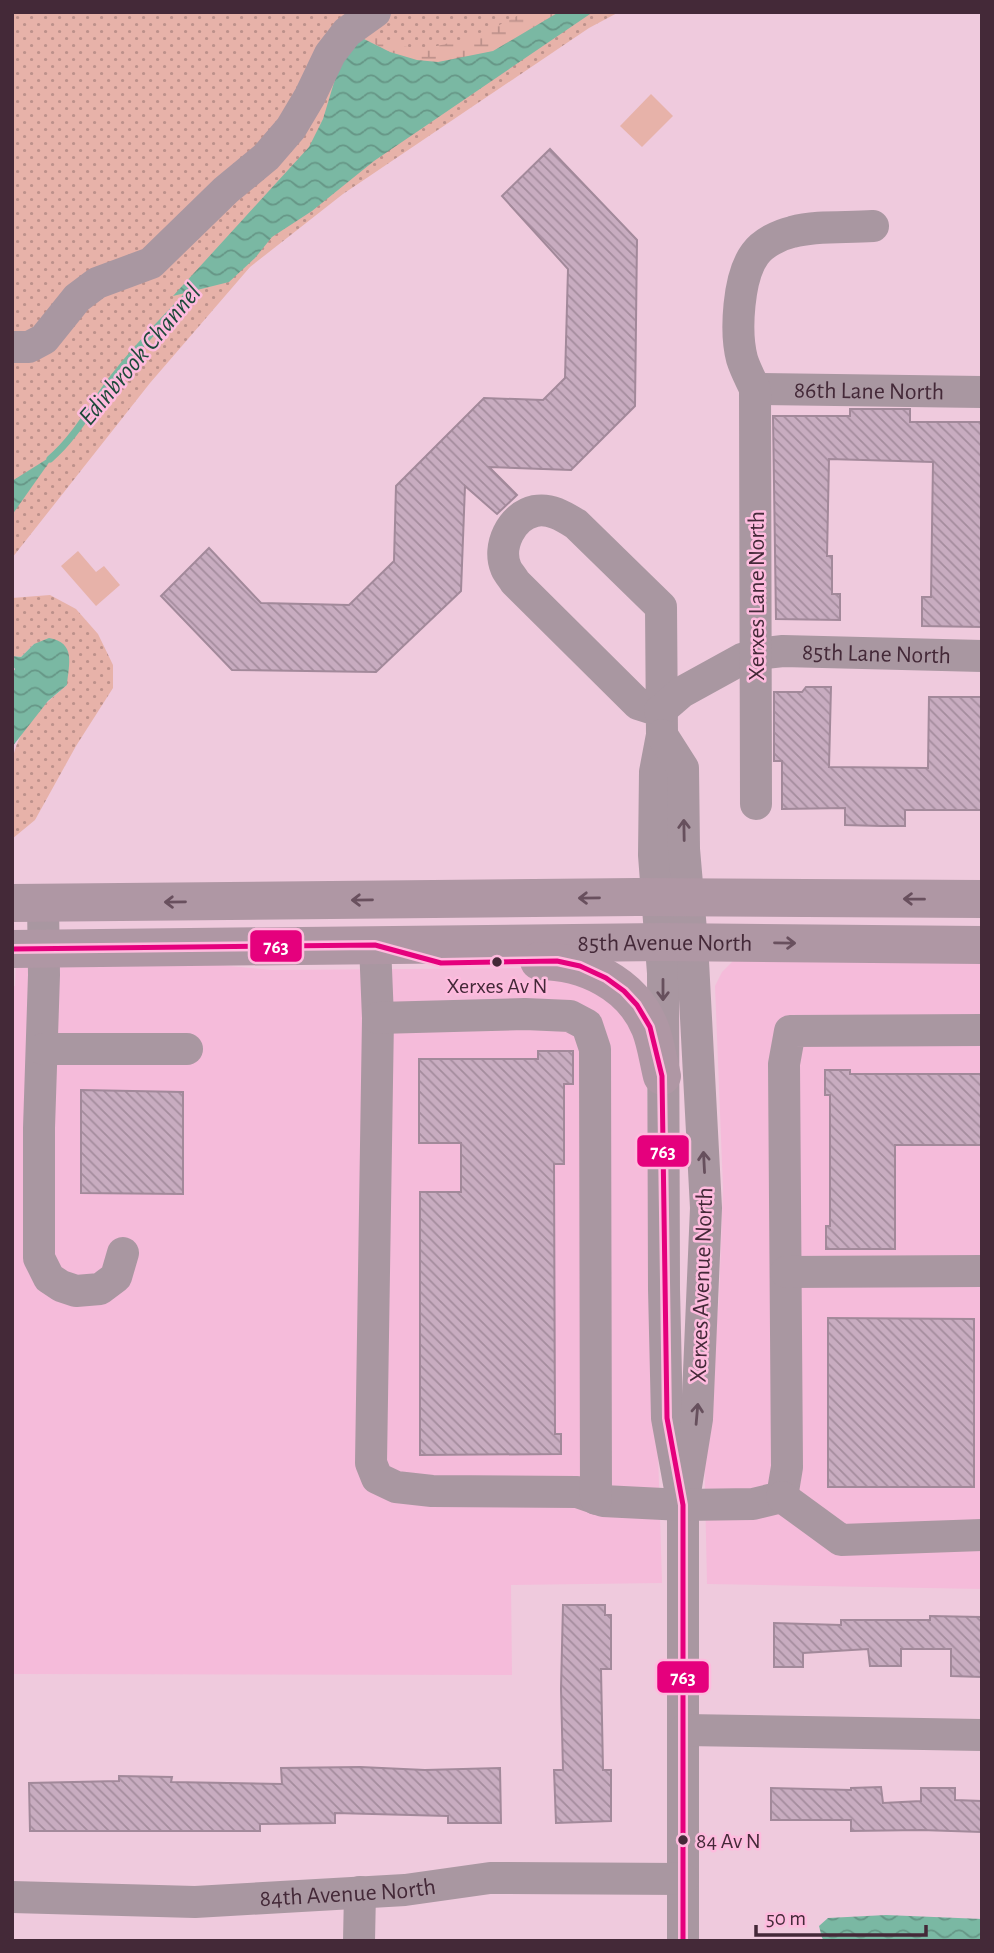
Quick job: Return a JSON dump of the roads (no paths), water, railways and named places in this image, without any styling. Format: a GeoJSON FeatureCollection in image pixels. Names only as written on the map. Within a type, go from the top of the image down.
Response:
{"type":"FeatureCollection","features":[{"type":"Feature","properties":{"kind":"main road","name":"85th Avenue North"},"geometry":{"type":"LineString","coordinates":[[28,903],[674,898],[982,899]]}},
{"type":"Feature","properties":{"kind":"main road","name":"85th Avenue North"},"geometry":{"type":"LineString","coordinates":[[28,949],[677,942],[982,945]]}},
{"type":"Feature","properties":{"kind":"main road"},"geometry":{"type":"LineString","coordinates":[[375,945],[441,963],[558,961],[580,965],[606,978],[637,1005],[650,1027],[662,1076]]}},
{"type":"Feature","properties":{"kind":"street"},"geometry":{"type":"LineString","coordinates":[[12,348],[29,347],[44,339],[77,298],[97,283],[151,263],[226,190],[266,157],[291,128],[330,54],[347,32],[374,12]]}},
{"type":"Feature","properties":{"kind":"street"},"geometry":{"type":"LineString","coordinates":[[755,389],[743,360],[738,331],[741,298],[754,254],[764,244],[791,232],[873,226]]}},
{"type":"Feature","properties":{"kind":"street","name":"86th Lane North"},"geometry":{"type":"LineString","coordinates":[[755,389],[982,392]]}},
{"type":"Feature","properties":{"kind":"street","name":"Xerxes Lane North"},"geometry":{"type":"LineString","coordinates":[[755,389],[756,804]]}},
{"type":"Feature","properties":{"kind":"street","name":"Xerxes Avenue North"},"geometry":{"type":"LineString","coordinates":[[661,723],[638,704],[515,582],[506,569],[504,542],[512,526],[524,516],[533,511],[561,514],[576,524],[661,607],[661,723],[655,772],[654,855],[674,898],[706,1208],[697,1419],[683,1505],[683,1941]]}},
{"type":"Feature","properties":{"kind":"street","name":"85th Lane North"},"geometry":{"type":"LineString","coordinates":[[661,723],[682,692],[757,653],[783,651],[982,656]]}},
{"type":"Feature","properties":{"kind":"street"},"geometry":{"type":"LineString","coordinates":[[28,903],[28,949],[43,1049],[39,1128],[39,1258],[49,1278],[76,1291],[100,1289],[116,1277],[123,1253]]}},
{"type":"Feature","properties":{"kind":"street","name":"Xerxes Avenue North"},"geometry":{"type":"LineString","coordinates":[[677,942],[662,1076],[667,1418],[683,1505]]}},
{"type":"Feature","properties":{"kind":"street"},"geometry":{"type":"LineString","coordinates":[[375,945],[377,1018],[371,1463],[377,1478],[396,1487],[432,1491],[577,1492],[603,1501],[683,1505],[753,1504],[782,1497],[841,1540],[982,1535]]}},
{"type":"Feature","properties":{"kind":"street"},"geometry":{"type":"LineString","coordinates":[[377,1018],[525,1014],[570,1016],[587,1025],[595,1049],[596,1499]]}},
{"type":"Feature","properties":{"kind":"street"},"geometry":{"type":"LineString","coordinates":[[782,1497],[787,1467],[784,1064],[790,1031],[982,1030]]}},
{"type":"Feature","properties":{"kind":"street"},"geometry":{"type":"LineString","coordinates":[[43,1049],[187,1049]]}},
{"type":"Feature","properties":{"kind":"street"},"geometry":{"type":"LineString","coordinates":[[786,1272],[982,1271]]}},
{"type":"Feature","properties":{"kind":"street"},"geometry":{"type":"LineString","coordinates":[[685,1730],[982,1735]]}},
{"type":"Feature","properties":{"kind":"street","name":"84th Avenue North"},"geometry":{"type":"LineString","coordinates":[[12,1897],[195,1902],[405,1890],[490,1878],[683,1879]]}},
{"type":"Feature","properties":{"kind":"street"},"geometry":{"type":"LineString","coordinates":[[359,1941],[360,1892]]}},
{"type":"Feature","properties":{"kind":"water"},"geometry":{"type":"Polygon","coordinates":[[[559,12],[593,12],[374,161],[312,211],[272,237],[255,258],[229,282],[173,296],[309,147],[323,119],[342,56],[358,40],[364,39],[390,52],[417,60],[438,62],[493,51],[559,12]]]}},
{"type":"Feature","properties":{"kind":"water"},"geometry":{"type":"Polygon","coordinates":[[[55,454],[12,515],[12,481],[55,454]]]}},
{"type":"Feature","properties":{"kind":"water"},"geometry":{"type":"Polygon","coordinates":[[[49,638],[63,644],[67,649],[67,685],[48,701],[12,747],[12,674],[15,669],[12,656],[21,657],[34,644],[49,638]]]}},
{"type":"Feature","properties":{"kind":"water"},"geometry":{"type":"Polygon","coordinates":[[[886,1915],[982,1919],[982,1941],[825,1941],[822,1938],[819,1926],[828,1918],[886,1915]]]}},
{"type":"Feature","properties":{"kind":"waterway","name":"Edinbrook Channel"},"geometry":{"type":"LineString","coordinates":[[50,459],[76,431],[132,354],[196,287]]}},
{"type":"Feature","properties":{"kind":"place","name":"Xerxes Av N"},"geometry":{"type":"Point","coordinates":[497,962]}},
{"type":"Feature","properties":{"kind":"place","name":"84 Av N"},"geometry":{"type":"Point","coordinates":[683,1840]}}]}
